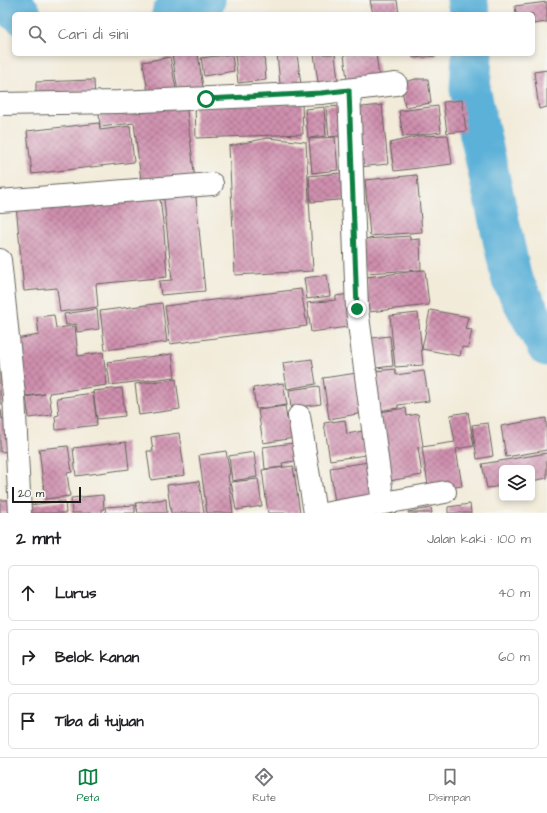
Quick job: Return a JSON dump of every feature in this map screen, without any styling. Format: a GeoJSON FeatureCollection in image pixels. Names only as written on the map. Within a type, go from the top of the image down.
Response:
{"type":"FeatureCollection","features":[{"type":"Feature","properties":{"kind":"street"},"geometry":{"type":"LineString","coordinates":[[0,104],[206,99],[321,93],[396,84]]}},
{"type":"Feature","properties":{"kind":"street"},"geometry":{"type":"LineString","coordinates":[[349,90],[357,309],[383,503]]}},
{"type":"Feature","properties":{"kind":"street"},"geometry":{"type":"LineString","coordinates":[[0,201],[212,184]]}},
{"type":"Feature","properties":{"kind":"street"},"geometry":{"type":"LineString","coordinates":[[0,260],[14,395],[20,513]]}},
{"type":"Feature","properties":{"kind":"street"},"geometry":{"type":"LineString","coordinates":[[299,416],[315,513]]}},
{"type":"Feature","properties":{"kind":"street"},"geometry":{"type":"LineString","coordinates":[[329,513],[445,492]]}},
{"type":"Feature","properties":{"kind":"building"},"geometry":{"type":"Polygon","coordinates":[[[370,0],[397,0],[399,12],[373,12],[370,0]]]}},
{"type":"Feature","properties":{"kind":"building"},"geometry":{"type":"Polygon","coordinates":[[[547,2],[547,22],[535,24],[535,12],[516,12],[515,6],[547,2]]]}},
{"type":"Feature","properties":{"kind":"building"},"geometry":{"type":"Polygon","coordinates":[[[172,56],[198,56],[204,94],[179,98],[172,56]]]}},
{"type":"Feature","properties":{"kind":"building"},"geometry":{"type":"Polygon","coordinates":[[[232,56],[234,71],[204,76],[201,58],[232,56]]]}},
{"type":"Feature","properties":{"kind":"building"},"geometry":{"type":"Polygon","coordinates":[[[235,56],[264,56],[266,80],[238,83],[235,56]]]}},
{"type":"Feature","properties":{"kind":"building"},"geometry":{"type":"Polygon","coordinates":[[[277,56],[297,56],[302,92],[281,94],[277,56]]]}},
{"type":"Feature","properties":{"kind":"building"},"geometry":{"type":"Polygon","coordinates":[[[314,56],[335,56],[338,80],[318,82],[314,56]]]}},
{"type":"Feature","properties":{"kind":"building"},"geometry":{"type":"Polygon","coordinates":[[[344,56],[376,56],[380,84],[348,88],[344,56]]]}},
{"type":"Feature","properties":{"kind":"building"},"geometry":{"type":"Polygon","coordinates":[[[412,56],[437,56],[413,58],[412,56]]]}},
{"type":"Feature","properties":{"kind":"building"},"geometry":{"type":"Polygon","coordinates":[[[170,57],[177,94],[149,99],[143,62],[170,57]]]}},
{"type":"Feature","properties":{"kind":"building"},"geometry":{"type":"Polygon","coordinates":[[[547,70],[547,107],[539,109],[534,72],[547,70]]]}},
{"type":"Feature","properties":{"kind":"building"},"geometry":{"type":"Polygon","coordinates":[[[416,79],[428,79],[431,103],[405,107],[401,83],[416,79]]]}},
{"type":"Feature","properties":{"kind":"building"},"geometry":{"type":"Polygon","coordinates":[[[94,80],[95,102],[36,103],[36,82],[94,80]]]}},
{"type":"Feature","properties":{"kind":"building"},"geometry":{"type":"Polygon","coordinates":[[[462,100],[466,131],[447,133],[443,102],[462,100]]]}},
{"type":"Feature","properties":{"kind":"building"},"geometry":{"type":"Polygon","coordinates":[[[186,103],[195,181],[142,188],[134,123],[100,127],[99,113],[186,103]]]}},
{"type":"Feature","properties":{"kind":"building"},"geometry":{"type":"Polygon","coordinates":[[[302,103],[303,134],[196,138],[195,106],[302,103]]]}},
{"type":"Feature","properties":{"kind":"building"},"geometry":{"type":"Polygon","coordinates":[[[382,105],[388,164],[359,167],[353,108],[382,105]]]}},
{"type":"Feature","properties":{"kind":"building"},"geometry":{"type":"Polygon","coordinates":[[[345,106],[348,135],[329,137],[326,107],[345,106]]]}},
{"type":"Feature","properties":{"kind":"building"},"geometry":{"type":"Polygon","coordinates":[[[438,106],[441,132],[403,137],[399,111],[438,106]]]}},
{"type":"Feature","properties":{"kind":"building"},"geometry":{"type":"Polygon","coordinates":[[[324,107],[326,136],[308,138],[305,109],[324,107]]]}},
{"type":"Feature","properties":{"kind":"building"},"geometry":{"type":"Polygon","coordinates":[[[99,123],[100,130],[130,126],[134,162],[32,174],[27,131],[99,123]]]}},
{"type":"Feature","properties":{"kind":"building"},"geometry":{"type":"Polygon","coordinates":[[[448,135],[452,164],[394,171],[390,143],[419,136],[448,135]]]}},
{"type":"Feature","properties":{"kind":"building"},"geometry":{"type":"Polygon","coordinates":[[[335,137],[338,170],[312,173],[309,139],[335,137]]]}},
{"type":"Feature","properties":{"kind":"building"},"geometry":{"type":"Polygon","coordinates":[[[268,138],[306,142],[313,271],[235,275],[229,146],[268,138]]]}},
{"type":"Feature","properties":{"kind":"building"},"geometry":{"type":"Polygon","coordinates":[[[350,172],[352,199],[311,202],[309,176],[350,172]]]}},
{"type":"Feature","properties":{"kind":"building"},"geometry":{"type":"Polygon","coordinates":[[[417,175],[422,232],[370,236],[365,180],[417,175]]]}},
{"type":"Feature","properties":{"kind":"building"},"geometry":{"type":"Polygon","coordinates":[[[195,187],[205,291],[161,295],[159,281],[172,280],[163,190],[195,187]]]}},
{"type":"Feature","properties":{"kind":"building"},"geometry":{"type":"Polygon","coordinates":[[[159,191],[164,231],[167,277],[96,284],[98,307],[60,312],[57,288],[24,291],[16,205],[159,191]]]}},
{"type":"Feature","properties":{"kind":"building"},"geometry":{"type":"Polygon","coordinates":[[[410,236],[410,240],[420,239],[421,270],[364,273],[363,239],[410,236]]]}},
{"type":"Feature","properties":{"kind":"building"},"geometry":{"type":"Polygon","coordinates":[[[425,270],[429,305],[369,312],[366,277],[425,270]]]}},
{"type":"Feature","properties":{"kind":"building"},"geometry":{"type":"Polygon","coordinates":[[[327,275],[330,296],[307,299],[304,278],[327,275]]]}},
{"type":"Feature","properties":{"kind":"building"},"geometry":{"type":"Polygon","coordinates":[[[301,289],[307,326],[170,344],[165,306],[301,289]]]}},
{"type":"Feature","properties":{"kind":"building"},"geometry":{"type":"Polygon","coordinates":[[[350,294],[355,326],[311,332],[307,303],[336,300],[336,296],[350,294]]]}},
{"type":"Feature","properties":{"kind":"building"},"geometry":{"type":"Polygon","coordinates":[[[162,303],[167,342],[105,350],[100,311],[162,303]]]}},
{"type":"Feature","properties":{"kind":"building"},"geometry":{"type":"Polygon","coordinates":[[[97,309],[99,329],[77,332],[76,324],[66,325],[64,314],[97,309]]]}},
{"type":"Feature","properties":{"kind":"building"},"geometry":{"type":"Polygon","coordinates":[[[430,310],[468,317],[465,329],[472,330],[468,348],[462,347],[460,356],[422,349],[430,310]]]}},
{"type":"Feature","properties":{"kind":"building"},"geometry":{"type":"Polygon","coordinates":[[[418,313],[423,365],[395,367],[390,316],[418,313]]]}},
{"type":"Feature","properties":{"kind":"building"},"geometry":{"type":"Polygon","coordinates":[[[54,315],[56,328],[75,326],[78,356],[103,352],[107,385],[49,393],[52,415],[29,418],[26,397],[45,394],[23,396],[16,339],[39,335],[37,317],[54,315]]]}},
{"type":"Feature","properties":{"kind":"building"},"geometry":{"type":"Polygon","coordinates":[[[390,336],[393,366],[367,369],[363,339],[390,336]]]}},
{"type":"Feature","properties":{"kind":"building"},"geometry":{"type":"Polygon","coordinates":[[[172,354],[175,377],[110,385],[107,362],[172,354]]]}},
{"type":"Feature","properties":{"kind":"building"},"geometry":{"type":"Polygon","coordinates":[[[312,359],[316,384],[287,389],[283,363],[312,359]]]}},
{"type":"Feature","properties":{"kind":"building"},"geometry":{"type":"Polygon","coordinates":[[[0,363],[5,404],[0,404],[0,363]]]}},
{"type":"Feature","properties":{"kind":"building"},"geometry":{"type":"Polygon","coordinates":[[[395,369],[396,375],[424,371],[429,401],[398,405],[398,408],[372,412],[366,372],[395,369]]]}},
{"type":"Feature","properties":{"kind":"building"},"geometry":{"type":"Polygon","coordinates":[[[357,373],[363,413],[329,419],[323,378],[357,373]]]}},
{"type":"Feature","properties":{"kind":"building"},"geometry":{"type":"Polygon","coordinates":[[[176,379],[180,409],[139,415],[135,384],[176,379]]]}},
{"type":"Feature","properties":{"kind":"building"},"geometry":{"type":"Polygon","coordinates":[[[283,383],[287,405],[256,409],[253,388],[283,383]]]}},
{"type":"Feature","properties":{"kind":"building"},"geometry":{"type":"Polygon","coordinates":[[[319,386],[321,404],[291,408],[289,390],[319,386]]]}},
{"type":"Feature","properties":{"kind":"building"},"geometry":{"type":"Polygon","coordinates":[[[122,388],[125,416],[97,419],[93,391],[122,388]]]}},
{"type":"Feature","properties":{"kind":"building"},"geometry":{"type":"Polygon","coordinates":[[[93,393],[97,425],[56,430],[55,416],[59,415],[57,398],[93,393]]]}},
{"type":"Feature","properties":{"kind":"building"},"geometry":{"type":"Polygon","coordinates":[[[285,406],[287,419],[291,418],[294,438],[263,443],[258,410],[285,406]]]}},
{"type":"Feature","properties":{"kind":"building"},"geometry":{"type":"Polygon","coordinates":[[[406,408],[407,416],[418,414],[423,446],[418,447],[422,475],[384,482],[373,413],[406,408]]]}},
{"type":"Feature","properties":{"kind":"building"},"geometry":{"type":"Polygon","coordinates":[[[0,410],[2,419],[9,418],[11,451],[0,452],[0,410]]]}},
{"type":"Feature","properties":{"kind":"building"},"geometry":{"type":"Polygon","coordinates":[[[468,412],[474,446],[456,449],[462,486],[429,491],[422,447],[455,442],[450,415],[468,412]]]}},
{"type":"Feature","properties":{"kind":"building"},"geometry":{"type":"Polygon","coordinates":[[[546,418],[547,450],[506,457],[501,426],[546,418]]]}},
{"type":"Feature","properties":{"kind":"building"},"geometry":{"type":"Polygon","coordinates":[[[345,420],[347,434],[363,431],[366,455],[330,460],[324,423],[345,420]]]}},
{"type":"Feature","properties":{"kind":"building"},"geometry":{"type":"Polygon","coordinates":[[[488,423],[493,456],[477,459],[472,425],[488,423]]]}},
{"type":"Feature","properties":{"kind":"building"},"geometry":{"type":"Polygon","coordinates":[[[179,433],[185,475],[151,480],[147,451],[153,451],[151,437],[179,433]]]}},
{"type":"Feature","properties":{"kind":"building"},"geometry":{"type":"Polygon","coordinates":[[[126,442],[129,469],[76,476],[73,448],[126,442]]]}},
{"type":"Feature","properties":{"kind":"building"},"geometry":{"type":"Polygon","coordinates":[[[293,443],[295,461],[282,463],[283,467],[265,469],[263,447],[293,443]]]}},
{"type":"Feature","properties":{"kind":"building"},"geometry":{"type":"Polygon","coordinates":[[[68,446],[72,472],[67,473],[70,496],[45,499],[39,449],[68,446]]]}},
{"type":"Feature","properties":{"kind":"building"},"geometry":{"type":"Polygon","coordinates":[[[226,451],[230,474],[228,475],[233,513],[207,513],[199,455],[226,451]]]}},
{"type":"Feature","properties":{"kind":"building"},"geometry":{"type":"Polygon","coordinates":[[[254,452],[257,477],[232,481],[229,456],[254,452]]]}},
{"type":"Feature","properties":{"kind":"building"},"geometry":{"type":"Polygon","coordinates":[[[547,453],[547,478],[535,480],[535,465],[499,465],[499,486],[487,488],[482,464],[547,453]]]}},
{"type":"Feature","properties":{"kind":"building"},"geometry":{"type":"Polygon","coordinates":[[[375,461],[380,496],[336,510],[330,468],[375,461]]]}},
{"type":"Feature","properties":{"kind":"building"},"geometry":{"type":"Polygon","coordinates":[[[293,466],[300,513],[268,513],[262,470],[293,466]]]}},
{"type":"Feature","properties":{"kind":"building"},"geometry":{"type":"Polygon","coordinates":[[[258,479],[262,506],[236,510],[231,482],[258,479]]]}},
{"type":"Feature","properties":{"kind":"building"},"geometry":{"type":"Polygon","coordinates":[[[199,481],[204,513],[171,513],[167,485],[199,481]]]}},
{"type":"Feature","properties":{"kind":"building"},"geometry":{"type":"Polygon","coordinates":[[[103,495],[104,509],[102,509],[102,513],[72,513],[71,498],[103,495]]]}},
{"type":"Feature","properties":{"kind":"building"},"geometry":{"type":"Polygon","coordinates":[[[166,499],[167,513],[138,513],[136,503],[166,499]]]}},
{"type":"Feature","properties":{"kind":"building"},"geometry":{"type":"Polygon","coordinates":[[[0,500],[9,500],[11,513],[0,513],[0,500]]]}},
{"type":"Feature","properties":{"kind":"building"},"geometry":{"type":"Polygon","coordinates":[[[65,501],[66,513],[30,513],[29,505],[65,501]]]}},
{"type":"Feature","properties":{"kind":"building"},"geometry":{"type":"Polygon","coordinates":[[[470,504],[471,513],[448,513],[448,507],[470,504]]]}},
{"type":"Feature","properties":{"kind":"building"},"geometry":{"type":"Polygon","coordinates":[[[135,505],[135,513],[106,513],[105,507],[135,505]]]}},
{"type":"Feature","properties":{"kind":"building"},"geometry":{"type":"Polygon","coordinates":[[[431,508],[432,513],[408,513],[408,512],[431,508]]]}},
{"type":"Feature","properties":{"kind":"waterway"},"geometry":{"type":"LineString","coordinates":[[12,0],[15,10],[18,12]]}},
{"type":"Feature","properties":{"kind":"waterway"},"geometry":{"type":"LineString","coordinates":[[177,12],[205,0]]}},
{"type":"Feature","properties":{"kind":"waterway"},"geometry":{"type":"LineString","coordinates":[[467,0],[470,12]]}},
{"type":"Feature","properties":{"kind":"waterway"},"geometry":{"type":"LineString","coordinates":[[472,56],[470,89],[512,280],[547,346]]}},
{"type":"Feature","properties":{"kind":"route"},"geometry":{"type":"LineString","coordinates":[[206,99],[321,93],[349,90],[357,309]]}}]}
